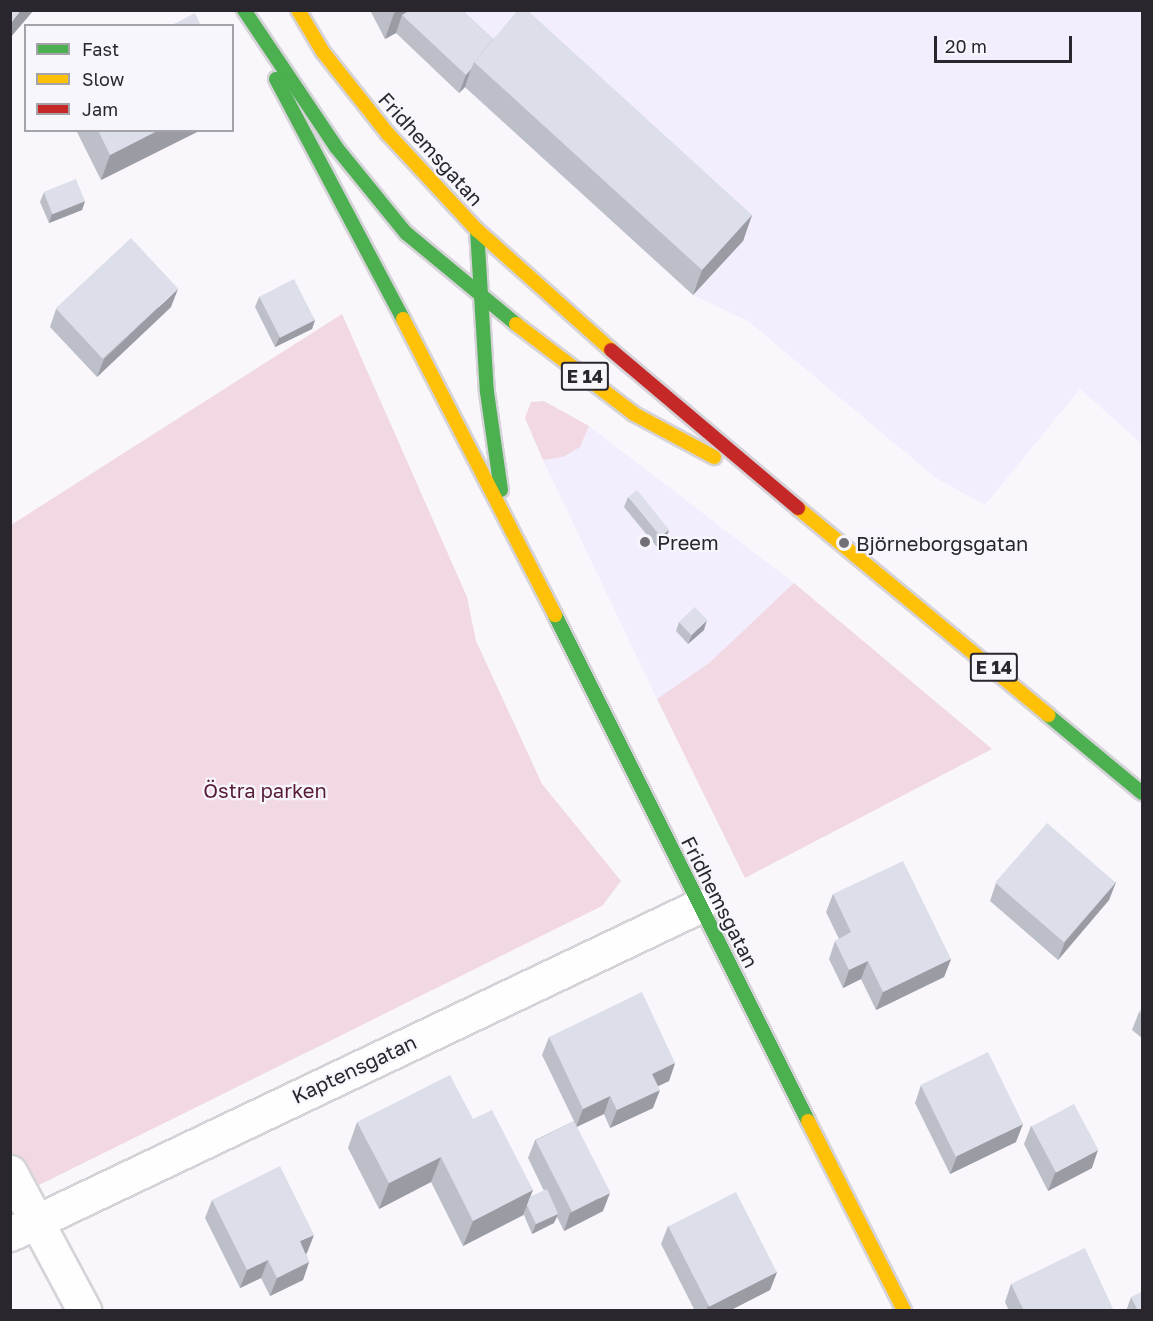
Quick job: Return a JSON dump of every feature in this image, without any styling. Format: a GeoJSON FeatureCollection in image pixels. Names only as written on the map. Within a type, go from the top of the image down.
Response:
{"type":"FeatureCollection","features":[{"type":"Feature","properties":{"kind":"main road","name":"Fridhemsgatan"},"geometry":{"type":"LineString","coordinates":[[242,10],[336,147],[406,233],[482,298]]}},
{"type":"Feature","properties":{"kind":"main road","name":"Fridhemsgatan"},"geometry":{"type":"LineString","coordinates":[[242,10],[504,510],[699,906],[904,1311]]}},
{"type":"Feature","properties":{"kind":"main road","name":"Fridhemsgatan"},"geometry":{"type":"LineString","coordinates":[[298,10],[323,52],[388,134],[477,230],[487,392],[504,510]]}},
{"type":"Feature","properties":{"kind":"main road","name":"E 14"},"geometry":{"type":"LineString","coordinates":[[477,230],[653,388],[1143,793]]}},
{"type":"Feature","properties":{"kind":"main road","name":"E 14"},"geometry":{"type":"LineString","coordinates":[[482,298],[634,414],[781,494]]}},
{"type":"Feature","properties":{"kind":"street","name":"Kaptensgatan"},"geometry":{"type":"LineString","coordinates":[[24,1227],[699,906]]}},
{"type":"Feature","properties":{"kind":"street"},"geometry":{"type":"LineString","coordinates":[[10,1172],[24,1227],[84,1311]]}},
{"type":"Feature","properties":{"kind":"shaded area"},"geometry":{"type":"Polygon","coordinates":[[[370,11],[1142,11],[1142,444],[1080,389],[985,505],[936,478],[748,321],[693,295],[465,88],[459,93],[396,33],[385,39],[370,11]]]}},
{"type":"Feature","properties":{"kind":"shaded area"},"geometry":{"type":"Polygon","coordinates":[[[589,426],[794,583],[709,663],[657,699],[543,460],[563,457],[580,447],[589,426]]]}},
{"type":"Feature","properties":{"kind":"green space","name":"Östra parken"},"geometry":{"type":"Polygon","coordinates":[[[342,314],[467,597],[476,641],[542,784],[621,881],[602,906],[11,1199],[11,525],[342,314]]]}},
{"type":"Feature","properties":{"kind":"green space"},"geometry":{"type":"Polygon","coordinates":[[[544,401],[589,426],[580,447],[563,457],[543,460],[525,418],[531,402],[544,401]]]}},
{"type":"Feature","properties":{"kind":"green space"},"geometry":{"type":"Polygon","coordinates":[[[794,583],[992,749],[745,878],[657,699],[709,663],[794,583]]]}},
{"type":"Feature","properties":{"kind":"building"},"geometry":{"type":"Polygon","coordinates":[[[10,10],[21,10],[13,20],[10,18],[10,10]]]}},
{"type":"Feature","properties":{"kind":"building"},"geometry":{"type":"Polygon","coordinates":[[[410,10],[462,10],[493,39],[466,75],[402,15],[410,10]]]}},
{"type":"Feature","properties":{"kind":"building"},"geometry":{"type":"Polygon","coordinates":[[[518,10],[527,10],[752,215],[702,270],[474,62],[518,10]]]}},
{"type":"Feature","properties":{"kind":"building"},"geometry":{"type":"Polygon","coordinates":[[[195,13],[200,24],[174,24],[195,13]]]}},
{"type":"Feature","properties":{"kind":"building"},"geometry":{"type":"Polygon","coordinates":[[[99,132],[155,132],[110,155],[99,132]]]}},
{"type":"Feature","properties":{"kind":"building"},"geometry":{"type":"Polygon","coordinates":[[[76,179],[85,201],[53,214],[44,192],[76,179]]]}},
{"type":"Feature","properties":{"kind":"building"},"geometry":{"type":"Polygon","coordinates":[[[131,238],[178,288],[103,359],[56,308],[131,238]]]}},
{"type":"Feature","properties":{"kind":"building"},"geometry":{"type":"Polygon","coordinates":[[[294,279],[315,320],[280,338],[259,297],[294,279]]]}},
{"type":"Feature","properties":{"kind":"building"},"geometry":{"type":"Polygon","coordinates":[[[637,490],[669,530],[661,537],[628,497],[637,490]]]}},
{"type":"Feature","properties":{"kind":"building"},"geometry":{"type":"Polygon","coordinates":[[[695,607],[707,620],[691,635],[679,622],[695,607]]]}},
{"type":"Feature","properties":{"kind":"building"},"geometry":{"type":"Polygon","coordinates":[[[1047,823],[1116,883],[1064,942],[995,883],[1047,823]]]}},
{"type":"Feature","properties":{"kind":"building"},"geometry":{"type":"Polygon","coordinates":[[[903,861],[951,959],[883,992],[868,961],[849,970],[835,941],[851,932],[833,894],[903,861]]]}},
{"type":"Feature","properties":{"kind":"building"},"geometry":{"type":"Polygon","coordinates":[[[642,992],[675,1063],[652,1074],[660,1090],[617,1110],[610,1096],[583,1109],[549,1037],[642,992]]]}},
{"type":"Feature","properties":{"kind":"building"},"geometry":{"type":"Polygon","coordinates":[[[988,1052],[1023,1124],[956,1157],[921,1085],[988,1052]]]}},
{"type":"Feature","properties":{"kind":"building"},"geometry":{"type":"Polygon","coordinates":[[[450,1075],[473,1119],[492,1110],[533,1190],[473,1221],[441,1157],[389,1183],[357,1122],[450,1075]]]}},
{"type":"Feature","properties":{"kind":"building"},"geometry":{"type":"Polygon","coordinates":[[[1074,1104],[1098,1150],[1056,1172],[1032,1127],[1074,1104]]]}},
{"type":"Feature","properties":{"kind":"building"},"geometry":{"type":"Polygon","coordinates":[[[574,1121],[610,1192],[572,1212],[536,1141],[574,1121]]]}},
{"type":"Feature","properties":{"kind":"building"},"geometry":{"type":"Polygon","coordinates":[[[280,1166],[314,1235],[300,1241],[309,1262],[277,1278],[268,1260],[247,1270],[212,1200],[280,1166]]]}},
{"type":"Feature","properties":{"kind":"building"},"geometry":{"type":"Polygon","coordinates":[[[547,1189],[558,1214],[536,1224],[527,1205],[530,1197],[547,1189]]]}},
{"type":"Feature","properties":{"kind":"building"},"geometry":{"type":"Polygon","coordinates":[[[736,1192],[777,1272],[709,1307],[668,1227],[736,1192]]]}},
{"type":"Feature","properties":{"kind":"building"},"geometry":{"type":"Polygon","coordinates":[[[1085,1248],[1114,1311],[1024,1311],[1011,1284],[1085,1248]]]}},
{"type":"Feature","properties":{"kind":"building"},"geometry":{"type":"Polygon","coordinates":[[[1143,1291],[1143,1311],[1138,1311],[1131,1297],[1143,1291]]]}},
{"type":"Feature","properties":{"kind":"traffic: fast"},"geometry":{"type":"LineString","coordinates":[[244,10],[336,147],[406,233],[516,324]]}},
{"type":"Feature","properties":{"kind":"traffic: fast"},"geometry":{"type":"LineString","coordinates":[[276,79],[403,319]]}},
{"type":"Feature","properties":{"kind":"traffic: fast"},"geometry":{"type":"LineString","coordinates":[[477,230],[487,392],[501,490]]}},
{"type":"Feature","properties":{"kind":"traffic: fast"},"geometry":{"type":"LineString","coordinates":[[555,615],[808,1121]]}},
{"type":"Feature","properties":{"kind":"traffic: fast"},"geometry":{"type":"LineString","coordinates":[[1048,715],[1142,793]]}},
{"type":"Feature","properties":{"kind":"traffic: slow"},"geometry":{"type":"LineString","coordinates":[[298,10],[323,52],[388,134],[477,230],[611,350]]}},
{"type":"Feature","properties":{"kind":"traffic: slow"},"geometry":{"type":"LineString","coordinates":[[403,319],[555,615]]}},
{"type":"Feature","properties":{"kind":"traffic: slow"},"geometry":{"type":"LineString","coordinates":[[516,324],[634,414],[714,457]]}},
{"type":"Feature","properties":{"kind":"traffic: slow"},"geometry":{"type":"LineString","coordinates":[[798,508],[1048,715]]}},
{"type":"Feature","properties":{"kind":"traffic: slow"},"geometry":{"type":"LineString","coordinates":[[808,1121],[904,1310]]}},
{"type":"Feature","properties":{"kind":"traffic: jam"},"geometry":{"type":"LineString","coordinates":[[611,350],[798,508]]}},
{"type":"Feature","properties":{"kind":"place","name":"Preem"},"geometry":{"type":"Point","coordinates":[645,542]}},
{"type":"Feature","properties":{"kind":"place","name":"Björneborgsgatan"},"geometry":{"type":"Point","coordinates":[844,543]}}]}
